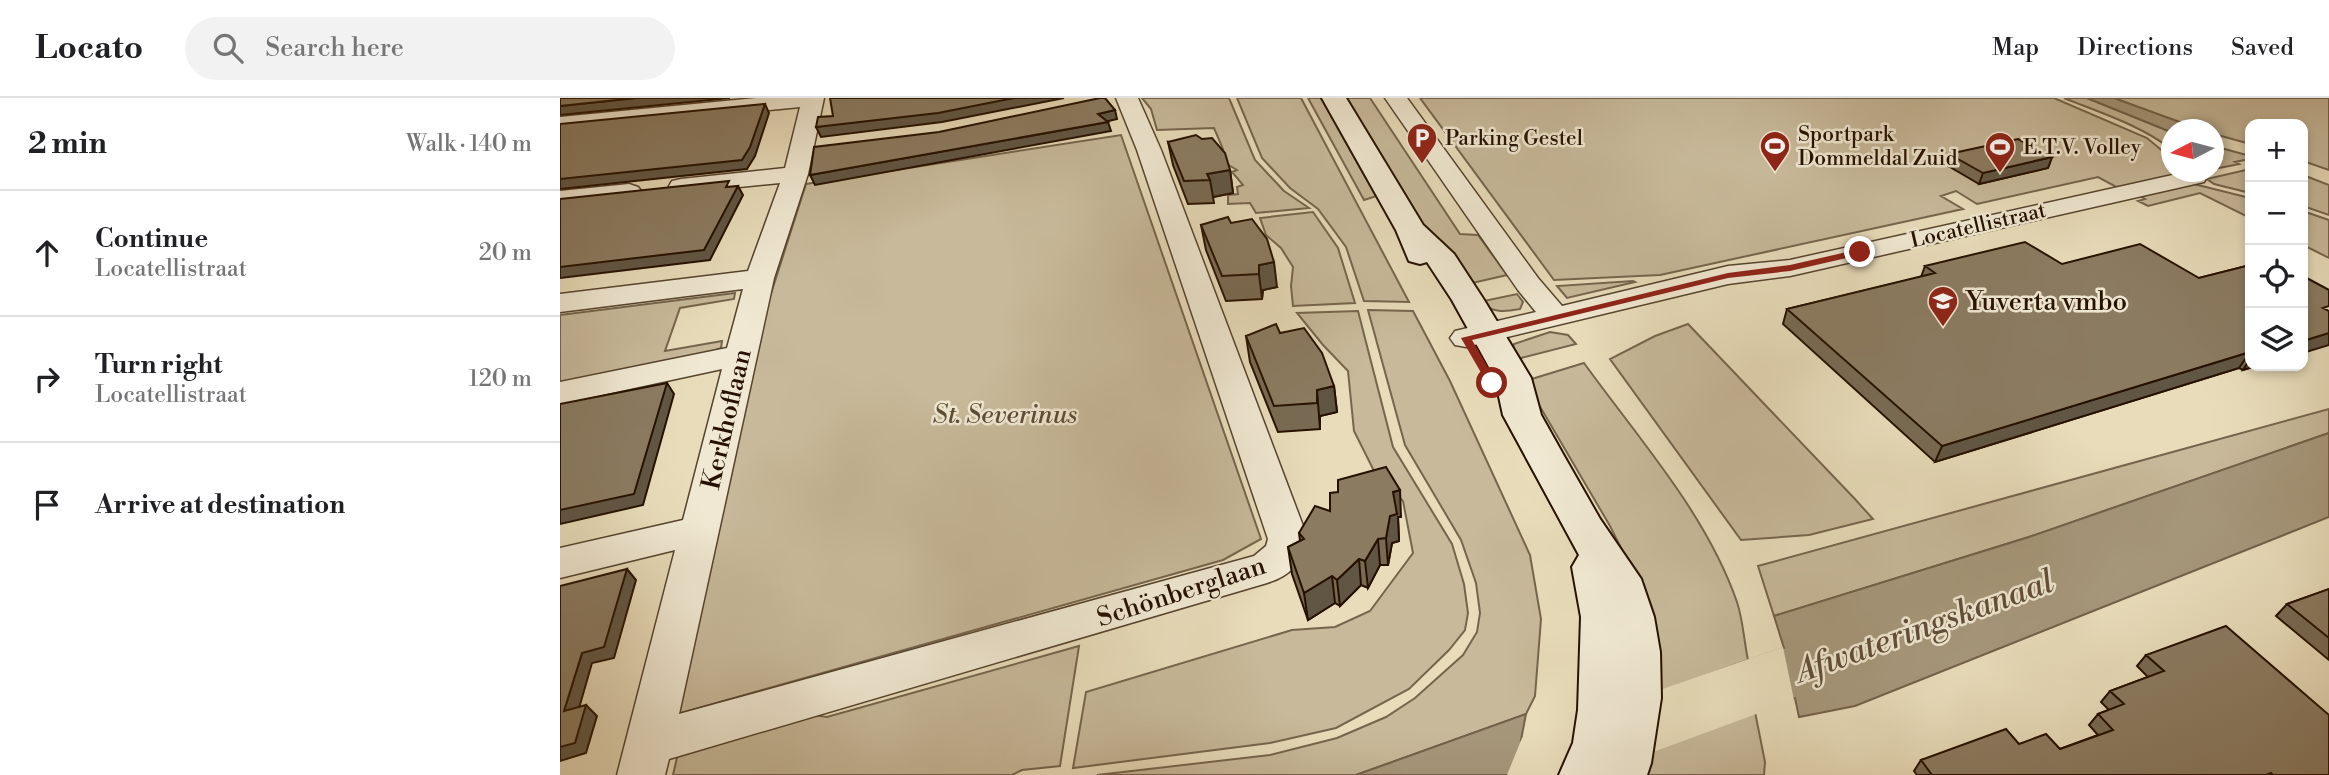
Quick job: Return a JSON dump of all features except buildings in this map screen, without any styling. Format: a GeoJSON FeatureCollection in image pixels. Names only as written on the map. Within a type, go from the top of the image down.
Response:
{"type":"FeatureCollection","features":[{"type":"Feature","properties":{"kind":"main road"},"geometry":{"type":"LineString","coordinates":[[1334,98],[1411,230],[1424,266],[1513,378],[1522,415],[1585,530],[1619,704],[1599,743],[1610,771]]}},
{"type":"Feature","properties":{"kind":"street","name":"Schönberglaan"},"geometry":{"type":"LineString","coordinates":[[645,759],[1267,568],[1284,554],[1288,539],[1284,527],[1146,141],[1127,98]]}},
{"type":"Feature","properties":{"kind":"street"},"geometry":{"type":"LineString","coordinates":[[1396,98],[1528,284],[1556,317]]}},
{"type":"Feature","properties":{"kind":"street","name":"Kerkhoflaan"},"geometry":{"type":"LineString","coordinates":[[645,759],[760,278],[807,156],[812,99]]}},
{"type":"Feature","properties":{"kind":"street"},"geometry":{"type":"LineString","coordinates":[[560,124],[812,99]]}},
{"type":"Feature","properties":{"kind":"street"},"geometry":{"type":"LineString","coordinates":[[560,199],[654,189],[807,156]]}},
{"type":"Feature","properties":{"kind":"street","name":"Locatellistraat"},"geometry":{"type":"LineString","coordinates":[[1477,336],[1728,275],[1790,268],[2173,182]]}},
{"type":"Feature","properties":{"kind":"street"},"geometry":{"type":"LineString","coordinates":[[560,303],[760,278]]}},
{"type":"Feature","properties":{"kind":"street"},"geometry":{"type":"LineString","coordinates":[[560,393],[741,355]]}},
{"type":"Feature","properties":{"kind":"street"},"geometry":{"type":"LineString","coordinates":[[560,563],[700,530]]}},
{"type":"Feature","properties":{"kind":"green space"},"geometry":{"type":"Polygon","coordinates":[[[1142,98],[1229,98],[1255,160],[1284,191],[1309,208],[1256,213],[1250,203],[1228,204],[1228,195],[1238,194],[1237,187],[1243,185],[1232,172],[1237,170],[1218,159],[1201,154],[1223,149],[1214,128],[1157,130],[1151,109],[1142,98]]]}},
{"type":"Feature","properties":{"kind":"green space"},"geometry":{"type":"Polygon","coordinates":[[[1237,98],[1301,98],[1409,302],[1364,301],[1346,247],[1318,209],[1290,188],[1262,158],[1237,98]]]}},
{"type":"Feature","properties":{"kind":"green space"},"geometry":{"type":"Polygon","coordinates":[[[1308,98],[1321,98],[1377,196],[1364,200],[1308,98]]]}},
{"type":"Feature","properties":{"kind":"green space"},"geometry":{"type":"Polygon","coordinates":[[[1346,98],[1370,98],[1460,234],[1478,235],[1507,275],[1468,284],[1432,240],[1346,98]]]}},
{"type":"Feature","properties":{"kind":"green space","name":"Sportpark Dommeldal Zuid"},"geometry":{"type":"Polygon","coordinates":[[[1420,98],[2054,98],[2147,138],[2161,150],[2161,180],[2120,189],[2098,177],[1977,204],[1956,191],[1941,196],[1963,209],[1660,275],[1554,280],[1420,98]]]}},
{"type":"Feature","properties":{"kind":"green space"},"geometry":{"type":"Polygon","coordinates":[[[2064,98],[2087,98],[2161,128],[2161,142],[2133,126],[2064,98]]]}},
{"type":"Feature","properties":{"kind":"green space"},"geometry":{"type":"Polygon","coordinates":[[[2114,98],[2329,98],[2329,170],[2308,163],[2308,119],[2245,119],[2245,143],[2224,137],[2224,119],[2166,119],[2114,98]]]}},
{"type":"Feature","properties":{"kind":"green space","name":"St. Severinus"},"geometry":{"type":"Polygon","coordinates":[[[1121,135],[1261,539],[1223,560],[674,715],[768,303],[806,184],[1121,135]]]}},
{"type":"Feature","properties":{"kind":"green space"},"geometry":{"type":"Polygon","coordinates":[[[2224,149],[2245,155],[2245,160],[2235,162],[2239,164],[2224,167],[2224,149]]]}},
{"type":"Feature","properties":{"kind":"green space"},"geometry":{"type":"Polygon","coordinates":[[[2245,170],[2245,192],[2211,182],[2224,182],[2224,175],[2245,170]]]}},
{"type":"Feature","properties":{"kind":"green space"},"geometry":{"type":"Polygon","coordinates":[[[2308,177],[2329,185],[2329,215],[2308,208],[2308,177]]]}},
{"type":"Feature","properties":{"kind":"green space"},"geometry":{"type":"Polygon","coordinates":[[[2186,182],[2245,197],[2245,216],[2200,193],[2148,206],[2138,201],[2145,199],[2136,194],[2186,182]]]}},
{"type":"Feature","properties":{"kind":"green space"},"geometry":{"type":"Polygon","coordinates":[[[1313,212],[1338,248],[1355,303],[1293,306],[1293,267],[1281,248],[1266,235],[1260,218],[1313,212]]]}},
{"type":"Feature","properties":{"kind":"green space"},"geometry":{"type":"Polygon","coordinates":[[[2308,213],[2329,220],[2329,258],[2308,248],[2308,213]]]}},
{"type":"Feature","properties":{"kind":"green space"},"geometry":{"type":"Polygon","coordinates":[[[1633,281],[1635,282],[1567,298],[1557,286],[1633,281]]]}},
{"type":"Feature","properties":{"kind":"green space"},"geometry":{"type":"Polygon","coordinates":[[[735,293],[734,299],[680,308],[665,351],[722,341],[721,348],[703,355],[560,383],[560,315],[735,293]]]}},
{"type":"Feature","properties":{"kind":"green space"},"geometry":{"type":"Polygon","coordinates":[[[1517,294],[1523,302],[1520,309],[1499,311],[1479,302],[1517,294]]]}},
{"type":"Feature","properties":{"kind":"green space"},"geometry":{"type":"Polygon","coordinates":[[[1368,310],[1413,311],[1450,381],[1530,555],[1541,619],[1535,696],[1526,714],[1356,775],[1097,775],[1270,755],[1337,738],[1386,717],[1415,698],[1463,655],[1477,632],[1480,613],[1476,583],[1461,540],[1405,445],[1368,310]]]}},
{"type":"Feature","properties":{"kind":"green space"},"geometry":{"type":"Polygon","coordinates":[[[1358,311],[1393,447],[1452,544],[1464,584],[1468,613],[1465,630],[1449,650],[1409,689],[1336,728],[1270,743],[1073,768],[1086,692],[1292,630],[1335,627],[1370,611],[1413,553],[1403,501],[1376,475],[1354,431],[1348,371],[1297,313],[1358,311]]]}},
{"type":"Feature","properties":{"kind":"green space"},"geometry":{"type":"Polygon","coordinates":[[[1688,324],[1873,519],[1809,535],[1741,540],[1610,359],[1655,336],[1688,324]]]}},
{"type":"Feature","properties":{"kind":"green space"},"geometry":{"type":"Polygon","coordinates":[[[1550,332],[1568,335],[1576,344],[1517,359],[1512,352],[1514,344],[1550,332]]]}},
{"type":"Feature","properties":{"kind":"green space"},"geometry":{"type":"Polygon","coordinates":[[[1584,363],[1689,507],[1724,569],[1741,616],[1748,660],[1649,696],[1635,576],[1610,526],[1525,381],[1584,363]]]}},
{"type":"Feature","properties":{"kind":"green space"},"geometry":{"type":"Polygon","coordinates":[[[2329,409],[2329,433],[2029,537],[1774,616],[1758,566],[2329,409]]]}},
{"type":"Feature","properties":{"kind":"green space"},"geometry":{"type":"Polygon","coordinates":[[[1079,646],[1060,766],[1022,770],[1012,775],[673,775],[678,753],[813,715],[827,717],[1079,646]]]}},
{"type":"Feature","properties":{"kind":"green space"},"geometry":{"type":"Polygon","coordinates":[[[1755,712],[1765,762],[1764,775],[1633,775],[1642,751],[1755,712]]]}},
{"type":"Feature","properties":{"kind":"water"},"geometry":{"type":"Polygon","coordinates":[[[2087,98],[2114,98],[2172,119],[2161,119],[2161,128],[2087,98]]]}},
{"type":"Feature","properties":{"kind":"water","name":"Afwateringskanaal"},"geometry":{"type":"Polygon","coordinates":[[[2329,433],[2329,517],[1855,706],[1799,717],[1795,698],[1581,775],[1356,775],[1526,714],[1521,740],[1784,648],[1774,616],[2029,537],[2329,433]]]}},
{"type":"Feature","properties":{"kind":"pier"},"geometry":{"type":"Polygon","coordinates":[[[1783,647],[1794,700],[1591,775],[1507,775],[1522,738],[1783,647]]]}},
{"type":"Feature","properties":{"kind":"place","name":"Parking Gestel"},"geometry":{"type":"Point","coordinates":[1422,165]}},
{"type":"Feature","properties":{"kind":"place","name":"Sportpark Dommeldal Zuid"},"geometry":{"type":"Point","coordinates":[1775,173]}},
{"type":"Feature","properties":{"kind":"place","name":"E.T.V. Volley"},"geometry":{"type":"Point","coordinates":[2000,174]}},
{"type":"Feature","properties":{"kind":"place","name":"Yuverta vmbo"},"geometry":{"type":"Point","coordinates":[1943,328]}},
{"type":"Feature","properties":{"kind":"route"},"geometry":{"type":"LineString","coordinates":[[1492,383],[1466,338],[1728,275],[1790,268],[1860,252]]}}]}
